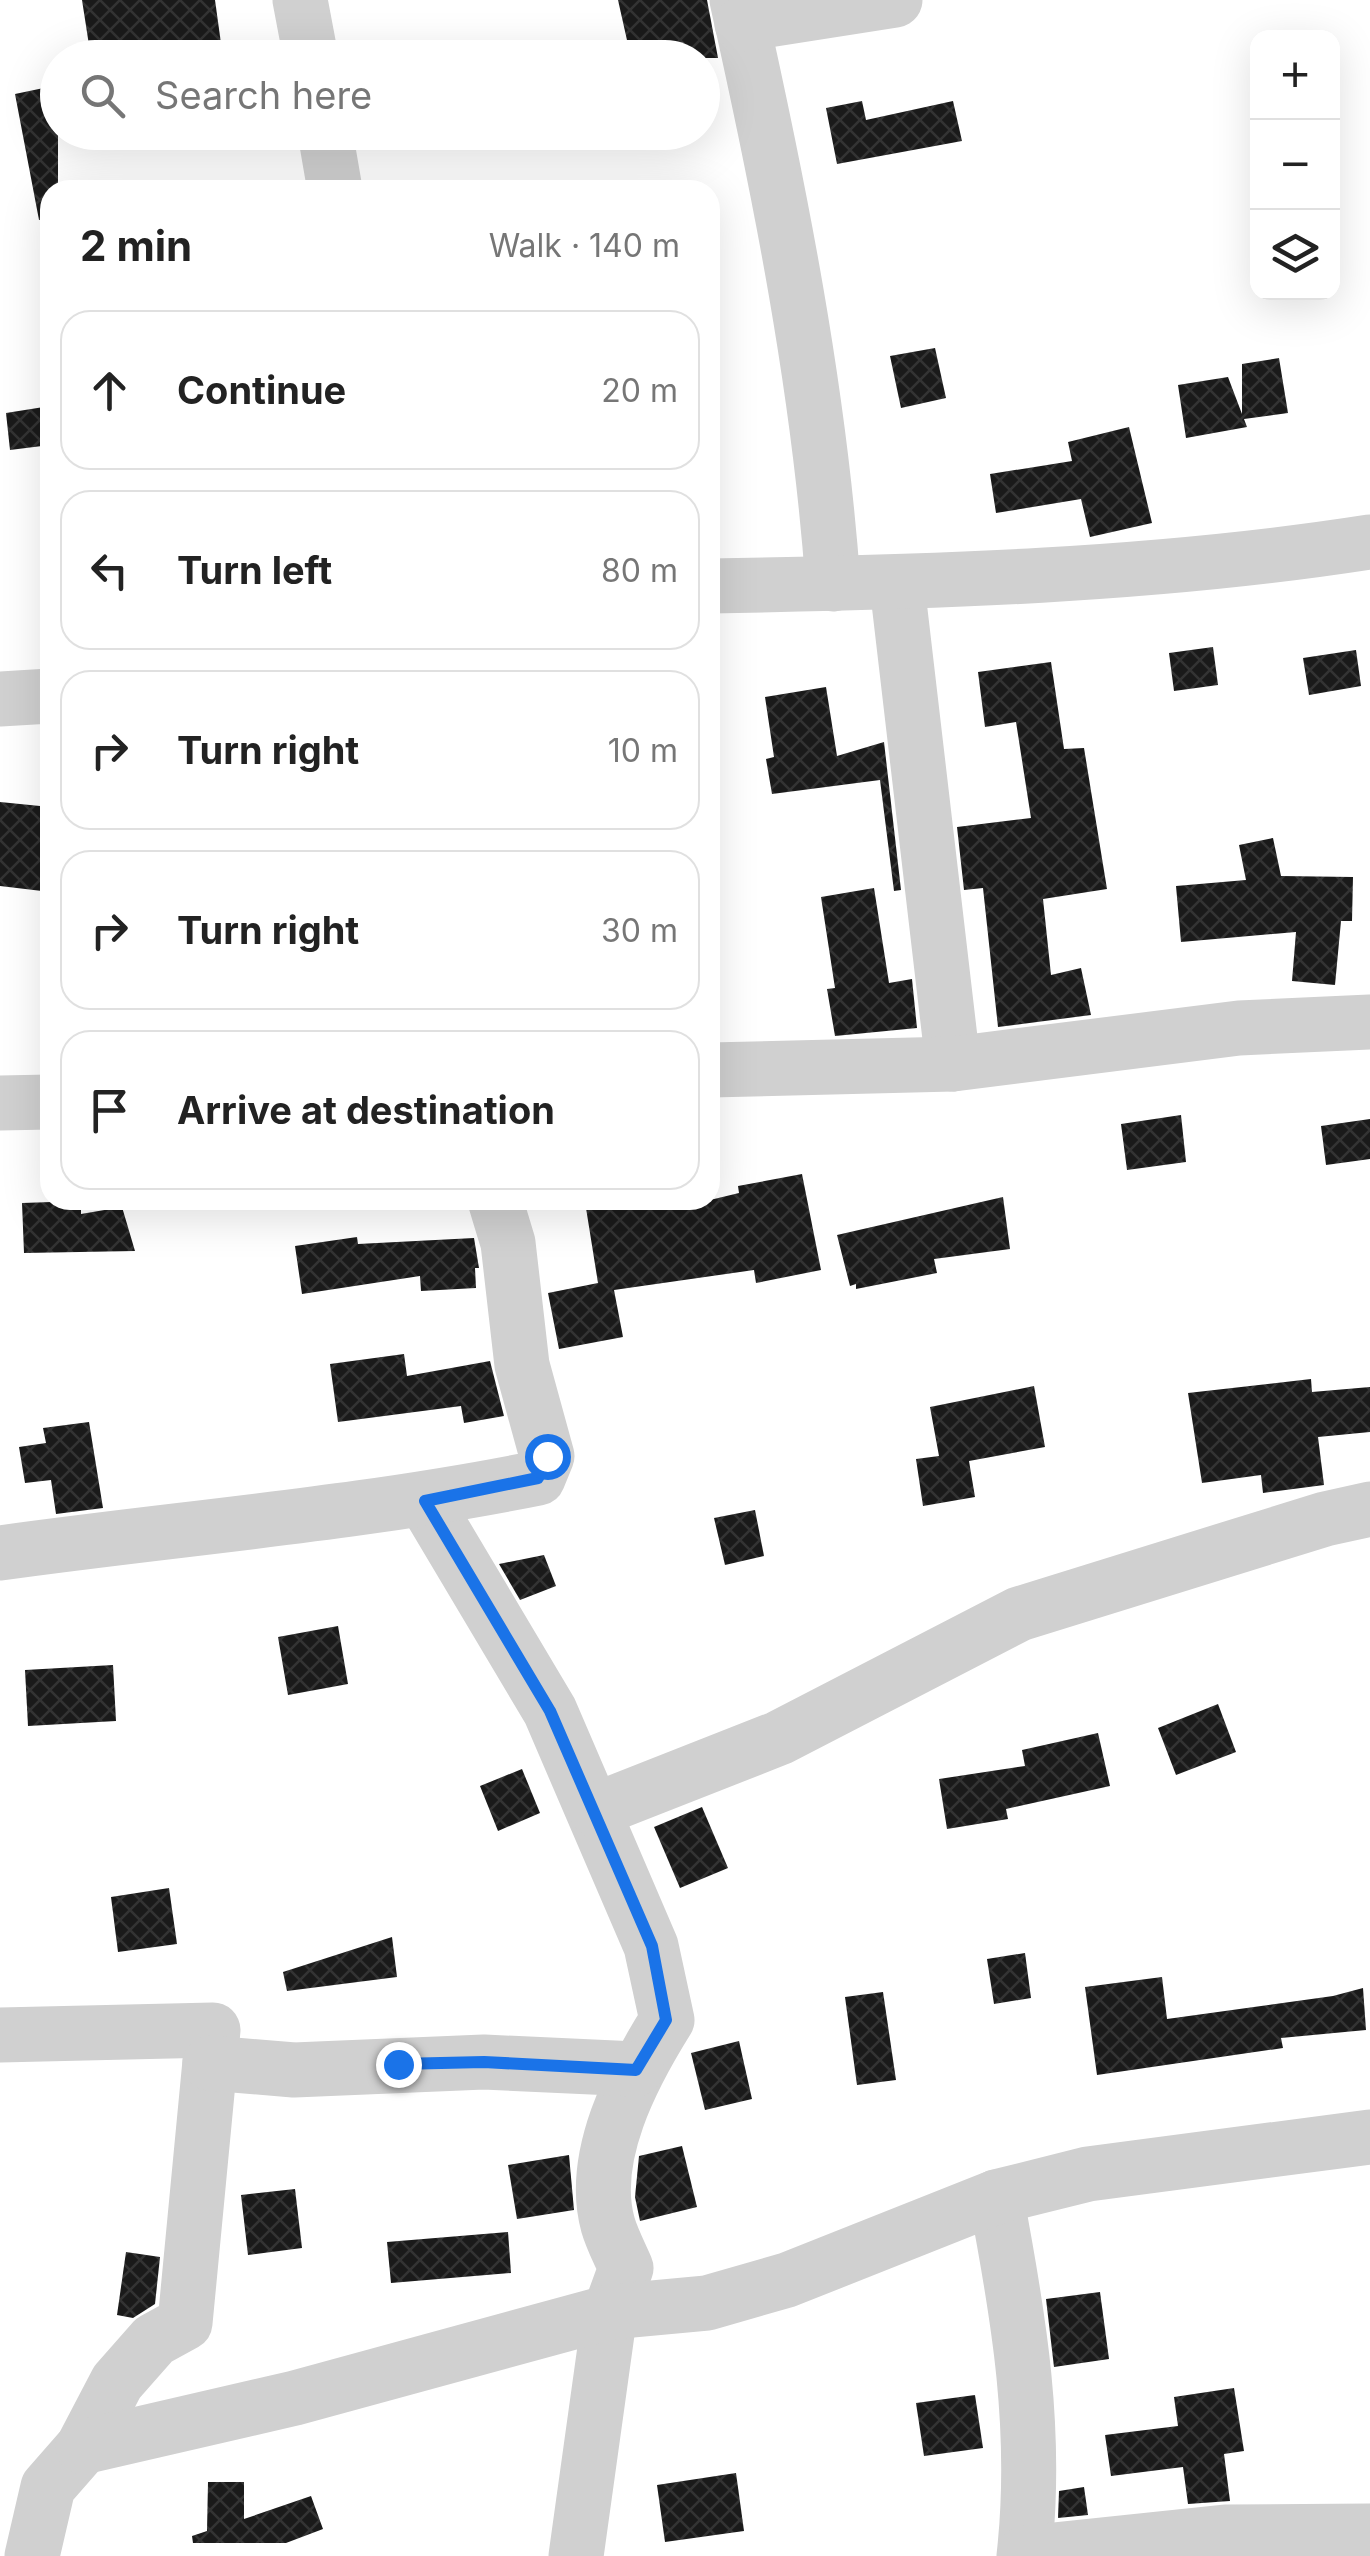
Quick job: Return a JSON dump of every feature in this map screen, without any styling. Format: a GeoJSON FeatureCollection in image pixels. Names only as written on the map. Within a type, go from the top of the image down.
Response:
{"type":"FeatureCollection","features":[{"type":"Feature","properties":{"kind":"street"},"geometry":{"type":"LineString","coordinates":[[300,0],[308,40]]}},
{"type":"Feature","properties":{"kind":"street"},"geometry":{"type":"LineString","coordinates":[[833,584],[826,486],[807,359],[740,12],[894,0]]}},
{"type":"Feature","properties":{"kind":"street"},"geometry":{"type":"LineString","coordinates":[[328,150],[333,180]]}},
{"type":"Feature","properties":{"kind":"street"},"geometry":{"type":"LineString","coordinates":[[720,586],[897,585],[1256,560],[1370,542]]}},
{"type":"Feature","properties":{"kind":"street"},"geometry":{"type":"LineString","coordinates":[[897,585],[954,1064]]}},
{"type":"Feature","properties":{"kind":"street"},"geometry":{"type":"LineString","coordinates":[[0,699],[40,697]]}},
{"type":"Feature","properties":{"kind":"street"},"geometry":{"type":"LineString","coordinates":[[720,1070],[954,1064],[1240,1028],[1370,1022]]}},
{"type":"Feature","properties":{"kind":"street"},"geometry":{"type":"LineString","coordinates":[[0,1103],[40,1102]]}},
{"type":"Feature","properties":{"kind":"street"},"geometry":{"type":"LineString","coordinates":[[0,1554],[186,1526],[425,1501],[538,1478],[547,1456],[522,1365],[508,1242],[498,1210]]}},
{"type":"Feature","properties":{"kind":"street"},"geometry":{"type":"LineString","coordinates":[[425,1501],[550,1711],[596,1810],[652,1946],[666,2020],[636,2070],[604,2169],[607,2222],[626,2268],[610,2312],[576,2556]]}},
{"type":"Feature","properties":{"kind":"street"},"geometry":{"type":"LineString","coordinates":[[596,1810],[778,1738],[1019,1614],[1370,1509]]}},
{"type":"Feature","properties":{"kind":"street"},"geometry":{"type":"LineString","coordinates":[[0,2035],[213,2030],[185,2323],[154,2340],[116,2382],[83,2447],[48,2487],[32,2556]]}},
{"type":"Feature","properties":{"kind":"street"},"geometry":{"type":"LineString","coordinates":[[210,2063],[294,2070],[484,2062],[636,2070]]}},
{"type":"Feature","properties":{"kind":"street"},"geometry":{"type":"LineString","coordinates":[[83,2447],[295,2398],[610,2312],[707,2303],[787,2280],[996,2196],[1088,2174],[1370,2137]]}},
{"type":"Feature","properties":{"kind":"street"},"geometry":{"type":"LineString","coordinates":[[996,2196],[1025,2351],[1030,2504],[1024,2554],[1225,2532],[1370,2531]]}},
{"type":"Feature","properties":{"kind":"building"},"geometry":{"type":"Polygon","coordinates":[[[82,0],[215,0],[221,40],[88,40],[82,0]]]}},
{"type":"Feature","properties":{"kind":"building"},"geometry":{"type":"Polygon","coordinates":[[[618,0],[707,0],[715,40],[627,40],[618,0]]]}},
{"type":"Feature","properties":{"kind":"building"},"geometry":{"type":"Polygon","coordinates":[[[40,89],[40,150],[58,150],[58,180],[40,180],[40,220],[39,220],[15,94],[40,89]]]}},
{"type":"Feature","properties":{"kind":"building"},"geometry":{"type":"Polygon","coordinates":[[[862,101],[866,120],[953,101],[962,141],[837,164],[826,108],[862,101]]]}},
{"type":"Feature","properties":{"kind":"building"},"geometry":{"type":"Polygon","coordinates":[[[935,348],[946,398],[901,408],[890,356],[935,348]]]}},
{"type":"Feature","properties":{"kind":"building"},"geometry":{"type":"Polygon","coordinates":[[[1279,358],[1288,413],[1244,419],[1247,427],[1186,438],[1178,385],[1228,377],[1242,414],[1242,364],[1279,358]]]}},
{"type":"Feature","properties":{"kind":"building"},"geometry":{"type":"Polygon","coordinates":[[[40,408],[40,446],[10,450],[6,413],[40,408]]]}},
{"type":"Feature","properties":{"kind":"building"},"geometry":{"type":"Polygon","coordinates":[[[1129,427],[1152,523],[1090,537],[1081,499],[996,513],[990,474],[1072,461],[1068,442],[1129,427]]]}},
{"type":"Feature","properties":{"kind":"building"},"geometry":{"type":"Polygon","coordinates":[[[1213,647],[1218,685],[1174,691],[1169,653],[1213,647]]]}},
{"type":"Feature","properties":{"kind":"building"},"geometry":{"type":"Polygon","coordinates":[[[1356,650],[1361,686],[1309,695],[1303,658],[1356,650]]]}},
{"type":"Feature","properties":{"kind":"building"},"geometry":{"type":"Polygon","coordinates":[[[1051,662],[1064,749],[1084,748],[1107,889],[1043,899],[1051,975],[1081,968],[1091,1015],[998,1027],[983,888],[964,890],[957,827],[1031,818],[1016,722],[985,727],[978,672],[1051,662]]]}},
{"type":"Feature","properties":{"kind":"building"},"geometry":{"type":"Polygon","coordinates":[[[826,687],[837,756],[884,742],[901,890],[894,891],[880,780],[772,794],[766,759],[774,757],[765,697],[826,687]]]}},
{"type":"Feature","properties":{"kind":"building"},"geometry":{"type":"Polygon","coordinates":[[[0,802],[40,806],[40,891],[0,886],[0,802]]]}},
{"type":"Feature","properties":{"kind":"building"},"geometry":{"type":"Polygon","coordinates":[[[1273,838],[1281,876],[1353,877],[1352,921],[1341,921],[1335,985],[1292,981],[1296,932],[1181,942],[1176,886],[1246,880],[1239,845],[1273,838]]]}},
{"type":"Feature","properties":{"kind":"building"},"geometry":{"type":"Polygon","coordinates":[[[874,888],[889,983],[912,979],[917,1028],[835,1036],[827,989],[835,988],[821,897],[874,888]]]}},
{"type":"Feature","properties":{"kind":"building"},"geometry":{"type":"Polygon","coordinates":[[[1181,1115],[1186,1162],[1127,1170],[1121,1124],[1181,1115]]]}},
{"type":"Feature","properties":{"kind":"building"},"geometry":{"type":"Polygon","coordinates":[[[1370,1119],[1370,1159],[1326,1165],[1321,1126],[1370,1119]]]}},
{"type":"Feature","properties":{"kind":"building"},"geometry":{"type":"Polygon","coordinates":[[[802,1174],[821,1270],[756,1283],[754,1270],[614,1290],[623,1337],[559,1349],[548,1293],[598,1283],[586,1210],[720,1210],[720,1198],[739,1193],[738,1186],[802,1174]]]}},
{"type":"Feature","properties":{"kind":"building"},"geometry":{"type":"Polygon","coordinates":[[[1003,1197],[1010,1249],[934,1259],[937,1273],[856,1289],[856,1284],[850,1286],[837,1235],[1003,1197]]]}},
{"type":"Feature","properties":{"kind":"building"},"geometry":{"type":"Polygon","coordinates":[[[40,1202],[40,1210],[81,1210],[81,1214],[123,1210],[135,1251],[24,1253],[22,1203],[40,1202]]]}},
{"type":"Feature","properties":{"kind":"building"},"geometry":{"type":"Polygon","coordinates":[[[357,1237],[358,1244],[474,1238],[479,1268],[475,1268],[476,1288],[421,1291],[420,1276],[302,1294],[295,1246],[357,1237]]]}},
{"type":"Feature","properties":{"kind":"building"},"geometry":{"type":"Polygon","coordinates":[[[404,1354],[407,1376],[490,1361],[504,1416],[464,1423],[461,1406],[338,1422],[330,1364],[404,1354]]]}},
{"type":"Feature","properties":{"kind":"building"},"geometry":{"type":"Polygon","coordinates":[[[1311,1379],[1312,1392],[1370,1387],[1370,1432],[1318,1437],[1324,1485],[1263,1493],[1261,1475],[1202,1483],[1188,1393],[1311,1379]]]}},
{"type":"Feature","properties":{"kind":"building"},"geometry":{"type":"Polygon","coordinates":[[[1034,1386],[1045,1447],[969,1461],[975,1497],[923,1506],[916,1459],[939,1456],[930,1407],[1034,1386]]]}},
{"type":"Feature","properties":{"kind":"building"},"geometry":{"type":"Polygon","coordinates":[[[89,1422],[103,1508],[56,1514],[51,1480],[25,1483],[19,1447],[46,1443],[43,1428],[89,1422]]]}},
{"type":"Feature","properties":{"kind":"building"},"geometry":{"type":"Polygon","coordinates":[[[755,1510],[764,1556],[725,1565],[714,1518],[755,1510]]]}},
{"type":"Feature","properties":{"kind":"building"},"geometry":{"type":"Polygon","coordinates":[[[544,1555],[556,1586],[520,1600],[499,1564],[544,1555]]]}},
{"type":"Feature","properties":{"kind":"building"},"geometry":{"type":"Polygon","coordinates":[[[338,1626],[348,1684],[288,1695],[278,1637],[338,1626]]]}},
{"type":"Feature","properties":{"kind":"building"},"geometry":{"type":"Polygon","coordinates":[[[113,1665],[116,1721],[28,1726],[25,1670],[113,1665]]]}},
{"type":"Feature","properties":{"kind":"building"},"geometry":{"type":"Polygon","coordinates":[[[1218,1704],[1236,1752],[1176,1775],[1158,1728],[1218,1704]]]}},
{"type":"Feature","properties":{"kind":"building"},"geometry":{"type":"Polygon","coordinates":[[[1098,1733],[1110,1786],[1006,1809],[1008,1819],[947,1829],[939,1779],[1025,1766],[1022,1750],[1098,1733]]]}},
{"type":"Feature","properties":{"kind":"building"},"geometry":{"type":"Polygon","coordinates":[[[522,1769],[540,1813],[498,1831],[480,1786],[522,1769]]]}},
{"type":"Feature","properties":{"kind":"building"},"geometry":{"type":"Polygon","coordinates":[[[702,1807],[728,1868],[680,1888],[654,1827],[702,1807]]]}},
{"type":"Feature","properties":{"kind":"building"},"geometry":{"type":"Polygon","coordinates":[[[169,1888],[177,1944],[118,1952],[111,1897],[169,1888]]]}},
{"type":"Feature","properties":{"kind":"building"},"geometry":{"type":"Polygon","coordinates":[[[392,1937],[397,1977],[287,1991],[283,1972],[392,1937]]]}},
{"type":"Feature","properties":{"kind":"building"},"geometry":{"type":"Polygon","coordinates":[[[1025,1953],[1031,1998],[994,2004],[987,1959],[1025,1953]]]}},
{"type":"Feature","properties":{"kind":"building"},"geometry":{"type":"Polygon","coordinates":[[[1162,1977],[1167,2019],[1333,1996],[1363,1988],[1366,2030],[1281,2038],[1283,2048],[1097,2075],[1085,1987],[1162,1977]]]}},
{"type":"Feature","properties":{"kind":"building"},"geometry":{"type":"Polygon","coordinates":[[[883,1992],[896,2080],[857,2085],[845,1997],[883,1992]]]}},
{"type":"Feature","properties":{"kind":"building"},"geometry":{"type":"Polygon","coordinates":[[[739,2041],[752,2099],[705,2110],[691,2053],[739,2041]]]}},
{"type":"Feature","properties":{"kind":"building"},"geometry":{"type":"Polygon","coordinates":[[[682,2146],[697,2207],[640,2221],[635,2197],[639,2156],[682,2146]]]}},
{"type":"Feature","properties":{"kind":"building"},"geometry":{"type":"Polygon","coordinates":[[[569,2155],[574,2210],[517,2219],[508,2165],[569,2155]]]}},
{"type":"Feature","properties":{"kind":"building"},"geometry":{"type":"Polygon","coordinates":[[[295,2189],[302,2248],[248,2255],[241,2195],[295,2189]]]}},
{"type":"Feature","properties":{"kind":"building"},"geometry":{"type":"Polygon","coordinates":[[[508,2232],[511,2273],[391,2283],[387,2242],[508,2232]]]}},
{"type":"Feature","properties":{"kind":"building"},"geometry":{"type":"Polygon","coordinates":[[[126,2252],[160,2257],[155,2304],[133,2318],[117,2315],[126,2252]]]}},
{"type":"Feature","properties":{"kind":"building"},"geometry":{"type":"Polygon","coordinates":[[[1100,2292],[1109,2359],[1054,2367],[1046,2299],[1100,2292]]]}},
{"type":"Feature","properties":{"kind":"building"},"geometry":{"type":"Polygon","coordinates":[[[1234,2388],[1244,2451],[1224,2454],[1230,2501],[1188,2504],[1183,2467],[1111,2476],[1105,2435],[1178,2426],[1174,2397],[1234,2388]]]}},
{"type":"Feature","properties":{"kind":"building"},"geometry":{"type":"Polygon","coordinates":[[[975,2395],[983,2448],[924,2456],[916,2403],[975,2395]]]}},
{"type":"Feature","properties":{"kind":"building"},"geometry":{"type":"Polygon","coordinates":[[[736,2473],[744,2531],[665,2542],[657,2485],[736,2473]]]}},
{"type":"Feature","properties":{"kind":"building"},"geometry":{"type":"Polygon","coordinates":[[[208,2482],[244,2482],[244,2519],[311,2496],[323,2529],[286,2543],[193,2543],[192,2536],[207,2531],[208,2482]]]}},
{"type":"Feature","properties":{"kind":"building"},"geometry":{"type":"Polygon","coordinates":[[[1084,2487],[1088,2515],[1058,2518],[1059,2491],[1084,2487]]]}},
{"type":"Feature","properties":{"kind":"route"},"geometry":{"type":"LineString","coordinates":[[398,2064],[484,2062],[636,2070],[666,2020],[652,1946],[625,1890],[596,1810],[550,1711],[425,1501],[538,1478],[547,1456]]}}]}
